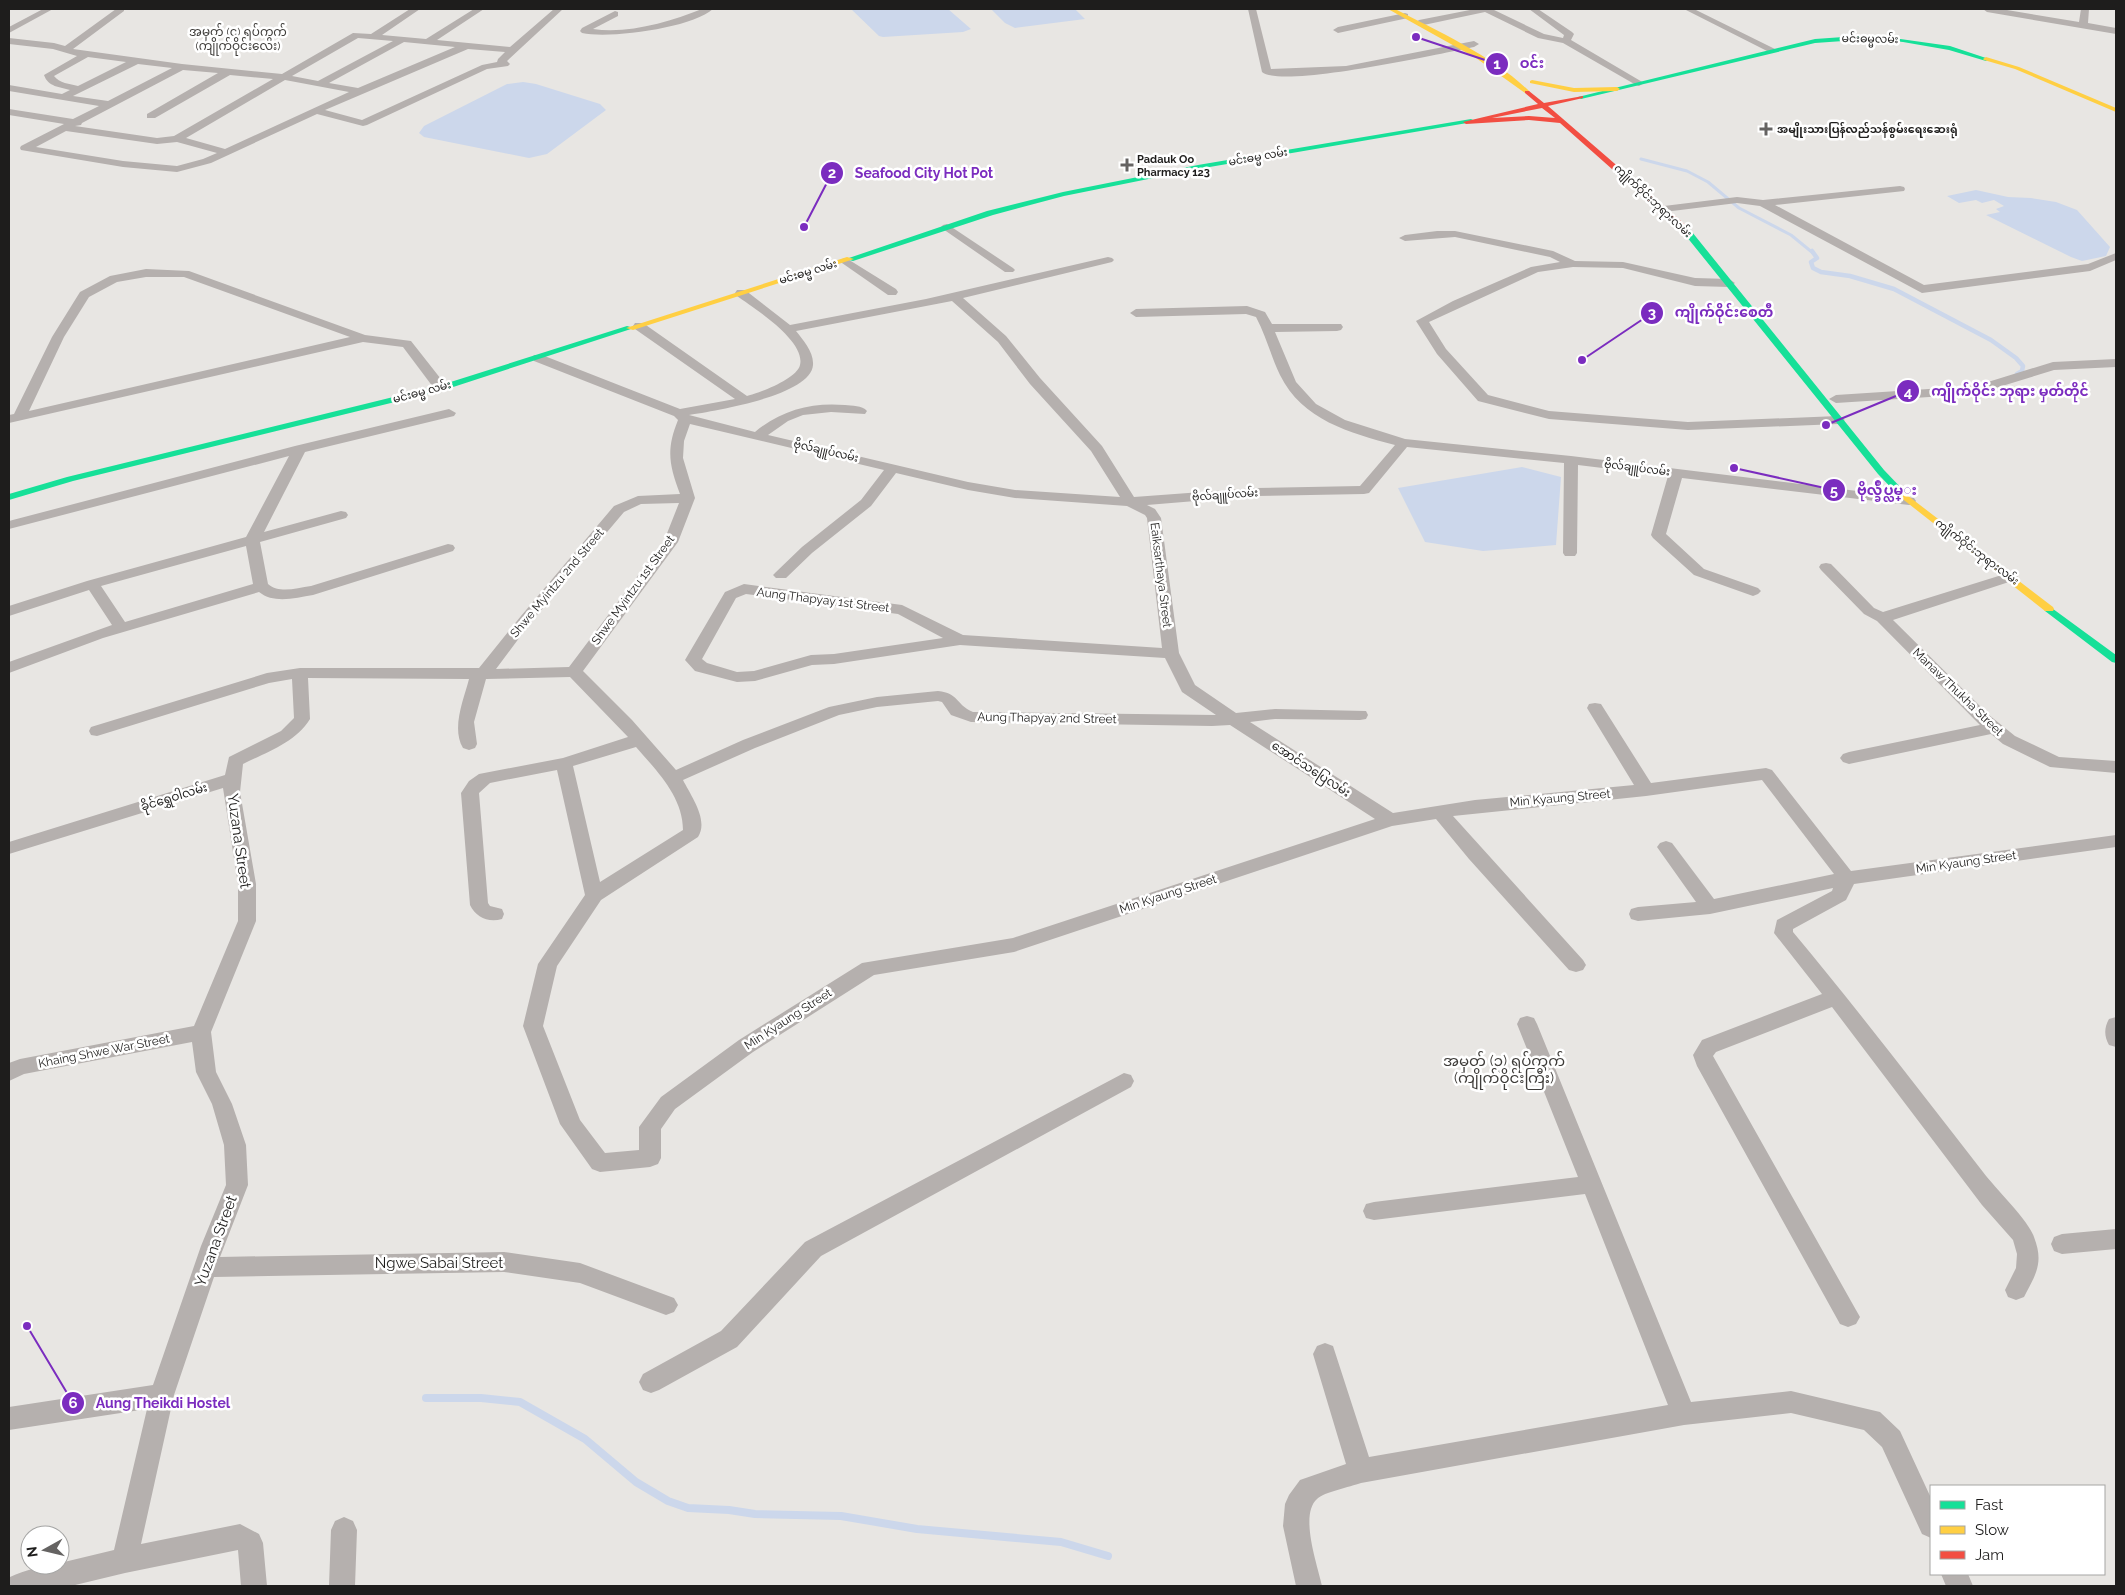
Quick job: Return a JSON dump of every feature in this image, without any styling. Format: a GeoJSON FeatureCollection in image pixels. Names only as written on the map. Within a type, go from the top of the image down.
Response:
{"type":"FeatureCollection","features":[{"type":"Feature","properties":{"kind":"main road","name":"ကျိုက်ဝိုင်းဘုရားလမ်း"},"geometry":{"type":"LineString","coordinates":[[1391,9],[1405,12],[1506,63],[1529,87],[1543,106],[1704,236],[1748,288]]}},
{"type":"Feature","properties":{"kind":"main road","name":"မင်းဓမ္မလမ်း"},"geometry":{"type":"LineString","coordinates":[[1617,89],[1815,41],[1872,37],[1930,44],[1979,56],[2017,68],[2116,110]]}},
{"type":"Feature","properties":{"kind":"main road","name":"ကျိုက်ဝိုင်းဘုရားလမ်း"},"geometry":{"type":"LineString","coordinates":[[1529,87],[1556,103],[1670,208],[1838,420],[1881,472],[1909,501],[2017,574],[2116,660]]}},
{"type":"Feature","properties":{"kind":"main road"},"geometry":{"type":"LineString","coordinates":[[1466,122],[1503,111],[1514,105],[1529,87],[1574,91],[1617,89]]}},
{"type":"Feature","properties":{"kind":"main road"},"geometry":{"type":"LineString","coordinates":[[1585,108],[1617,89]]}},
{"type":"Feature","properties":{"kind":"main road","name":"မင်းဓမ္မ လမ်း"},"geometry":{"type":"LineString","coordinates":[[9,497],[70,479],[441,388],[741,292],[846,261],[990,213],[1054,196],[1198,167],[1466,122],[1617,89]]}},
{"type":"Feature","properties":{"kind":"main road"},"geometry":{"type":"LineString","coordinates":[[1466,122],[1529,118],[1561,121]]}},
{"type":"Feature","properties":{"kind":"main road"},"geometry":{"type":"LineString","coordinates":[[1782,331],[1862,429]]}},
{"type":"Feature","properties":{"kind":"main road","name":"ကျိုက်ဝိုင်းဘုရားလမ်း"},"geometry":{"type":"LineString","coordinates":[[1900,475],[1930,503],[1969,532]]}},
{"type":"Feature","properties":{"kind":"street"},"geometry":{"type":"LineString","coordinates":[[9,30],[49,9]]}},
{"type":"Feature","properties":{"kind":"street"},"geometry":{"type":"LineString","coordinates":[[67,49],[120,11],[120,9]]}},
{"type":"Feature","properties":{"kind":"street"},"geometry":{"type":"LineString","coordinates":[[375,35],[416,9]]}},
{"type":"Feature","properties":{"kind":"street"},"geometry":{"type":"LineString","coordinates":[[428,42],[480,9]]}},
{"type":"Feature","properties":{"kind":"street"},"geometry":{"type":"LineString","coordinates":[[316,111],[363,123],[485,67],[504,64],[501,61],[512,50],[559,9]]}},
{"type":"Feature","properties":{"kind":"street"},"geometry":{"type":"LineString","coordinates":[[622,42],[642,30],[709,9]]}},
{"type":"Feature","properties":{"kind":"street"},"geometry":{"type":"LineString","coordinates":[[1252,9],[1268,72],[1345,70],[1468,45]]}},
{"type":"Feature","properties":{"kind":"street"},"geometry":{"type":"LineString","coordinates":[[1424,22],[1487,9],[1541,36],[1566,41],[1639,83]]}},
{"type":"Feature","properties":{"kind":"street"},"geometry":{"type":"LineString","coordinates":[[1533,9],[1569,34],[1566,41]]}},
{"type":"Feature","properties":{"kind":"street"},"geometry":{"type":"LineString","coordinates":[[1688,9],[1772,50]]}},
{"type":"Feature","properties":{"kind":"street"},"geometry":{"type":"LineString","coordinates":[[1987,9],[2116,31]]}},
{"type":"Feature","properties":{"kind":"street"},"geometry":{"type":"LineString","coordinates":[[2084,25],[2085,9]]}},
{"type":"Feature","properties":{"kind":"street"},"geometry":{"type":"LineString","coordinates":[[1338,30],[1405,12]]}},
{"type":"Feature","properties":{"kind":"street"},"geometry":{"type":"LineString","coordinates":[[615,14],[584,31],[642,30]]}},
{"type":"Feature","properties":{"kind":"street"},"geometry":{"type":"LineString","coordinates":[[176,139],[352,36],[375,35],[465,47],[512,50]]}},
{"type":"Feature","properties":{"kind":"street"},"geometry":{"type":"LineString","coordinates":[[321,84],[404,39]]}},
{"type":"Feature","properties":{"kind":"street"},"geometry":{"type":"LineString","coordinates":[[9,41],[54,46],[87,54],[136,61],[282,77],[359,91]]}},
{"type":"Feature","properties":{"kind":"street"},"geometry":{"type":"LineString","coordinates":[[182,67],[77,123],[25,148],[123,164],[177,169],[207,161],[359,91],[465,47]]}},
{"type":"Feature","properties":{"kind":"street"},"geometry":{"type":"LineString","coordinates":[[78,89],[55,83],[50,79],[49,75],[87,54]]}},
{"type":"Feature","properties":{"kind":"street"},"geometry":{"type":"LineString","coordinates":[[63,97],[136,61]]}},
{"type":"Feature","properties":{"kind":"street"},"geometry":{"type":"LineString","coordinates":[[151,116],[228,72]]}},
{"type":"Feature","properties":{"kind":"street"},"geometry":{"type":"LineString","coordinates":[[9,88],[111,105]]}},
{"type":"Feature","properties":{"kind":"street"},"geometry":{"type":"LineString","coordinates":[[9,112],[77,123]]}},
{"type":"Feature","properties":{"kind":"street"},"geometry":{"type":"LineString","coordinates":[[66,128],[157,141],[176,139],[226,152]]}},
{"type":"Feature","properties":{"kind":"street"},"geometry":{"type":"LineString","coordinates":[[1670,208],[1737,200],[1763,204],[1900,189]]}},
{"type":"Feature","properties":{"kind":"street"},"geometry":{"type":"LineString","coordinates":[[1763,204],[1922,289],[2090,267],[2116,256]]}},
{"type":"Feature","properties":{"kind":"street"},"geometry":{"type":"LineString","coordinates":[[947,227],[1009,270]]}},
{"type":"Feature","properties":{"kind":"street"},"geometry":{"type":"LineString","coordinates":[[1405,238],[1455,234],[1554,254],[1573,264]]}},
{"type":"Feature","properties":{"kind":"street"},"geometry":{"type":"LineString","coordinates":[[787,329],[955,297],[1108,260]]}},
{"type":"Feature","properties":{"kind":"street"},"geometry":{"type":"LineString","coordinates":[[846,261],[892,292]]}},
{"type":"Feature","properties":{"kind":"street"},"geometry":{"type":"LineString","coordinates":[[1729,283],[1695,282],[1623,265],[1573,264],[1535,270],[1422,321],[1441,351],[1483,398],[1549,414],[1688,426],[1838,420]]}},
{"type":"Feature","properties":{"kind":"street"},"geometry":{"type":"LineString","coordinates":[[14,418],[58,337],[84,295],[114,279],[146,273],[185,273],[364,338],[407,344],[441,388]]}},
{"type":"Feature","properties":{"kind":"street"},"geometry":{"type":"LineString","coordinates":[[688,498],[675,460],[676,439],[682,416],[763,396],[800,376],[806,370],[808,364],[801,346],[787,329],[741,292]]}},
{"type":"Feature","properties":{"kind":"street","name":"Eaiksarthaya Street"},"geometry":{"type":"LineString","coordinates":[[955,297],[1002,340],[1035,381],[1097,449],[1130,502],[1150,512],[1154,518],[1171,653],[1188,688],[1233,719]]}},
{"type":"Feature","properties":{"kind":"street"},"geometry":{"type":"LineString","coordinates":[[1136,313],[1247,310],[1261,315],[1269,328],[1290,383],[1301,398],[1325,416],[1371,434],[1404,443]]}},
{"type":"Feature","properties":{"kind":"street"},"geometry":{"type":"LineString","coordinates":[[639,326],[744,400]]}},
{"type":"Feature","properties":{"kind":"street"},"geometry":{"type":"LineString","coordinates":[[1269,328],[1337,327]]}},
{"type":"Feature","properties":{"kind":"street"},"geometry":{"type":"LineString","coordinates":[[14,418],[364,338]]}},
{"type":"Feature","properties":{"kind":"street","name":"ဗိုလ်ချူပ်လမ်း"},"geometry":{"type":"LineString","coordinates":[[538,358],[682,416],[757,437],[894,467],[968,486],[1015,494],[1130,502],[1256,492],[1364,490],[1404,443],[1571,460],[1909,501]]}},
{"type":"Feature","properties":{"kind":"street"},"geometry":{"type":"LineString","coordinates":[[1836,399],[1976,390],[2053,366],[2116,363]]}},
{"type":"Feature","properties":{"kind":"street"},"geometry":{"type":"LineString","coordinates":[[757,437],[782,418],[800,412],[828,409],[860,410]]}},
{"type":"Feature","properties":{"kind":"street"},"geometry":{"type":"LineString","coordinates":[[9,525],[300,449],[449,413]]}},
{"type":"Feature","properties":{"kind":"street"},"geometry":{"type":"LineString","coordinates":[[300,449],[252,540],[262,586],[271,594],[290,594],[313,590],[448,548]]}},
{"type":"Feature","properties":{"kind":"street"},"geometry":{"type":"LineString","coordinates":[[1570,553],[1571,460]]}},
{"type":"Feature","properties":{"kind":"street"},"geometry":{"type":"LineString","coordinates":[[781,575],[814,544],[866,503],[894,467]]}},
{"type":"Feature","properties":{"kind":"street"},"geometry":{"type":"LineString","coordinates":[[1676,473],[1658,535],[1699,572],[1753,591]]}},
{"type":"Feature","properties":{"kind":"street","name":"Shwe Myintzu 2nd Street"},"geometry":{"type":"LineString","coordinates":[[481,674],[619,509],[638,500],[688,498]]}},
{"type":"Feature","properties":{"kind":"street","name":"Shwe Myintzu 1st Street"},"geometry":{"type":"LineString","coordinates":[[574,672],[671,542],[688,498]]}},
{"type":"Feature","properties":{"kind":"street"},"geometry":{"type":"LineString","coordinates":[[9,611],[92,584],[341,515]]}},
{"type":"Feature","properties":{"kind":"street","name":"Manaw Thukha Street"},"geometry":{"type":"LineString","coordinates":[[1826,567],[1869,611],[1882,618],[1994,728],[2009,740],[2056,763],[2116,767]]}},
{"type":"Feature","properties":{"kind":"street"},"geometry":{"type":"LineString","coordinates":[[1882,618],[2017,574]]}},
{"type":"Feature","properties":{"kind":"street"},"geometry":{"type":"LineString","coordinates":[[92,584],[122,628]]}},
{"type":"Feature","properties":{"kind":"street"},"geometry":{"type":"LineString","coordinates":[[9,668],[122,628],[262,586]]}},
{"type":"Feature","properties":{"kind":"street","name":"Aung Thapyay 1st Street"},"geometry":{"type":"LineString","coordinates":[[960,640],[902,610],[744,590],[730,595],[693,660],[701,667],[729,675],[755,676],[811,660],[844,658],[960,640],[1171,653]]}},
{"type":"Feature","properties":{"kind":"street"},"geometry":{"type":"LineString","coordinates":[[97,731],[250,683],[300,673],[481,674],[574,672],[626,724],[673,778],[692,816],[692,833],[594,895],[564,763]]}},
{"type":"Feature","properties":{"kind":"street"},"geometry":{"type":"LineString","coordinates":[[231,780],[236,761],[287,734],[302,719],[300,673]]}},
{"type":"Feature","properties":{"kind":"street"},"geometry":{"type":"LineString","coordinates":[[469,744],[466,722],[481,674]]}},
{"type":"Feature","properties":{"kind":"street","name":"Aung Thapyay 2nd Street"},"geometry":{"type":"LineString","coordinates":[[673,778],[756,742],[835,711],[878,702],[938,696],[947,698],[957,711],[971,717],[1212,721],[1233,719]]}},
{"type":"Feature","properties":{"kind":"street"},"geometry":{"type":"LineString","coordinates":[[1595,708],[1646,790]]}},
{"type":"Feature","properties":{"kind":"street"},"geometry":{"type":"LineString","coordinates":[[1233,719],[1275,714],[1360,715]]}},
{"type":"Feature","properties":{"kind":"street","name":"အောင်သပြေလမ်း"},"geometry":{"type":"LineString","coordinates":[[1233,719],[1390,820]]}},
{"type":"Feature","properties":{"kind":"street"},"geometry":{"type":"LineString","coordinates":[[1849,758],[1994,728]]}},
{"type":"Feature","properties":{"kind":"street"},"geometry":{"type":"LineString","coordinates":[[495,914],[484,911],[479,905],[470,793],[475,785],[485,778],[564,763],[639,740]]}},
{"type":"Feature","properties":{"kind":"street","name":"Min Kyaung Street"},"geometry":{"type":"LineString","coordinates":[[594,895],[548,964],[533,1026],[571,1124],[600,1163],[650,1158],[650,1126],[668,1102],[746,1046],[869,968],[1014,945],[1390,820],[1475,806],[1646,790],[1766,774],[1847,878]]}},
{"type":"Feature","properties":{"kind":"street","name":"ခိုင်ရွှေဝါလမ်း"},"geometry":{"type":"LineString","coordinates":[[9,848],[231,780]]}},
{"type":"Feature","properties":{"kind":"street","name":"Yuzana Street"},"geometry":{"type":"LineString","coordinates":[[125,1560],[162,1395],[212,1246],[237,1185],[235,1145],[222,1104],[206,1072],[201,1032],[246,921],[247,884],[231,792],[231,780]]}},
{"type":"Feature","properties":{"kind":"street"},"geometry":{"type":"LineString","coordinates":[[1440,812],[1475,854],[1576,965]]}},
{"type":"Feature","properties":{"kind":"street","name":"Min Kyaung Street"},"geometry":{"type":"LineString","coordinates":[[1638,914],[1710,907],[1847,878],[2116,841]]}},
{"type":"Feature","properties":{"kind":"street"},"geometry":{"type":"LineString","coordinates":[[1666,847],[1710,907]]}},
{"type":"Feature","properties":{"kind":"street"},"geometry":{"type":"LineString","coordinates":[[1847,878],[1839,895],[1784,924],[1783,932],[1836,997],[1990,1198],[2023,1236],[2028,1254],[2027,1269],[2016,1290]]}},
{"type":"Feature","properties":{"kind":"street"},"geometry":{"type":"LineString","coordinates":[[1836,997],[1709,1046],[1703,1055],[1707,1066],[1848,1317]]}},
{"type":"Feature","properties":{"kind":"street"},"geometry":{"type":"LineString","coordinates":[[1527,1024],[1684,1414]]}},
{"type":"Feature","properties":{"kind":"street"},"geometry":{"type":"LineString","coordinates":[[2116,1025],[2114,1037],[2116,1039]]}},
{"type":"Feature","properties":{"kind":"street","name":"Khaing Shwe War Street"},"geometry":{"type":"LineString","coordinates":[[9,1073],[20,1067],[201,1032]]}},
{"type":"Feature","properties":{"kind":"street"},"geometry":{"type":"LineString","coordinates":[[651,1382],[729,1339],[813,1249],[1124,1081]]}},
{"type":"Feature","properties":{"kind":"street"},"geometry":{"type":"LineString","coordinates":[[1374,1211],[1592,1184]]}},
{"type":"Feature","properties":{"kind":"street"},"geometry":{"type":"LineString","coordinates":[[2062,1244],[2116,1239]]}},
{"type":"Feature","properties":{"kind":"street","name":"Ngwe Sabai Street"},"geometry":{"type":"LineString","coordinates":[[206,1268],[371,1263],[504,1262],[580,1273],[666,1305]]}},
{"type":"Feature","properties":{"kind":"street"},"geometry":{"type":"LineString","coordinates":[[1325,1354],[1361,1470]]}},
{"type":"Feature","properties":{"kind":"street"},"geometry":{"type":"LineString","coordinates":[[9,1418],[162,1395]]}},
{"type":"Feature","properties":{"kind":"street"},"geometry":{"type":"LineString","coordinates":[[1309,1586],[1296,1526],[1298,1504],[1309,1489],[1361,1470],[1684,1414],[1791,1402],[1871,1420],[1890,1439],[1930,1523]]}},
{"type":"Feature","properties":{"kind":"street"},"geometry":{"type":"LineString","coordinates":[[342,1586],[344,1530]]}},
{"type":"Feature","properties":{"kind":"street"},"geometry":{"type":"LineString","coordinates":[[19,1586],[125,1560],[240,1537],[250,1543],[254,1586]]}},
{"type":"Feature","properties":{"kind":"water"},"geometry":{"type":"Polygon","coordinates":[[[851,9],[948,9],[971,29],[963,32],[883,37],[879,36],[851,9]]]}},
{"type":"Feature","properties":{"kind":"water"},"geometry":{"type":"Polygon","coordinates":[[[991,9],[1075,9],[1085,19],[1015,28],[1005,23],[991,9]]]}},
{"type":"Feature","properties":{"kind":"water"},"geometry":{"type":"Polygon","coordinates":[[[523,82],[536,84],[600,104],[606,110],[547,154],[529,158],[424,137],[419,133],[424,126],[507,84],[523,82]]]}},
{"type":"Feature","properties":{"kind":"water"},"geometry":{"type":"Polygon","coordinates":[[[1976,190],[2008,197],[2056,202],[2077,210],[2110,247],[2106,256],[2082,261],[2071,257],[1986,215],[2000,212],[1996,209],[2004,206],[1994,200],[1982,203],[1976,200],[1959,203],[1947,196],[1976,190]]]}},
{"type":"Feature","properties":{"kind":"water"},"geometry":{"type":"Polygon","coordinates":[[[1522,467],[1561,477],[1556,545],[1483,551],[1425,542],[1398,488],[1522,467]]]}},
{"type":"Feature","properties":{"kind":"waterway"},"geometry":{"type":"LineString","coordinates":[[1641,159],[1687,171],[1708,182],[1739,208],[1791,235],[1813,253]]}},
{"type":"Feature","properties":{"kind":"waterway"},"geometry":{"type":"LineString","coordinates":[[1812,251],[1817,258],[1811,262],[1813,268],[1821,272],[1850,276],[1894,289],[1991,340],[2016,358],[2023,366],[2022,371],[2017,374]]}},
{"type":"Feature","properties":{"kind":"waterway"},"geometry":{"type":"LineString","coordinates":[[426,1398],[481,1398],[520,1402],[585,1439],[636,1482],[668,1501],[688,1508],[729,1510],[755,1514],[841,1516],[917,1529],[1061,1542],[1108,1556]]}},
{"type":"Feature","properties":{"kind":"traffic: fast"},"geometry":{"type":"LineString","coordinates":[[1581,97],[1815,41],[1872,37],[1903,40],[1950,48],[1986,59]]}},
{"type":"Feature","properties":{"kind":"traffic: fast"},"geometry":{"type":"LineString","coordinates":[[850,259],[990,213],[1063,194],[1198,167],[1471,121]]}},
{"type":"Feature","properties":{"kind":"traffic: fast"},"geometry":{"type":"LineString","coordinates":[[1685,229],[1881,472],[1903,495]]}},
{"type":"Feature","properties":{"kind":"traffic: fast"},"geometry":{"type":"LineString","coordinates":[[9,497],[70,479],[441,388],[630,328]]}},
{"type":"Feature","properties":{"kind":"traffic: fast"},"geometry":{"type":"LineString","coordinates":[[2049,609],[2116,660]]}},
{"type":"Feature","properties":{"kind":"traffic: slow"},"geometry":{"type":"LineString","coordinates":[[1391,9],[1478,57],[1527,92]]}},
{"type":"Feature","properties":{"kind":"traffic: slow"},"geometry":{"type":"LineString","coordinates":[[1986,59],[2017,68],[2116,110]]}},
{"type":"Feature","properties":{"kind":"traffic: slow"},"geometry":{"type":"LineString","coordinates":[[1532,82],[1574,90],[1617,89]]}},
{"type":"Feature","properties":{"kind":"traffic: slow"},"geometry":{"type":"LineString","coordinates":[[630,328],[850,259]]}},
{"type":"Feature","properties":{"kind":"traffic: slow"},"geometry":{"type":"LineString","coordinates":[[1903,495],[2049,609]]}},
{"type":"Feature","properties":{"kind":"traffic: jam"},"geometry":{"type":"LineString","coordinates":[[1527,92],[1609,161],[1685,229]]}},
{"type":"Feature","properties":{"kind":"traffic: jam"},"geometry":{"type":"LineString","coordinates":[[1471,121],[1581,97]]}},
{"type":"Feature","properties":{"kind":"traffic: jam"},"geometry":{"type":"LineString","coordinates":[[1466,122],[1529,118],[1561,121]]}},
{"type":"Feature","properties":{"kind":"place","name":"ဝင်း"},"geometry":{"type":"Point","coordinates":[1416,37]}},
{"type":"Feature","properties":{"kind":"place","name":"အမျိုးသားပြန်လည်သန်စွမ်းရေးဆေးရုံ"},"geometry":{"type":"Point","coordinates":[1766,129]}},
{"type":"Feature","properties":{"kind":"place","name":"Padauk Oo Pharmacy 123"},"geometry":{"type":"Point","coordinates":[1127,165]}},
{"type":"Feature","properties":{"kind":"place","name":"Seafood City Hot Pot"},"geometry":{"type":"Point","coordinates":[804,227]}},
{"type":"Feature","properties":{"kind":"place","name":"ကျိုက်ဝိုင်းစေတီ"},"geometry":{"type":"Point","coordinates":[1582,360]}},
{"type":"Feature","properties":{"kind":"place","name":"ကျိုက်ဝိုင်း ဘုရား မှတ်တိုင်"},"geometry":{"type":"Point","coordinates":[1826,425]}},
{"type":"Feature","properties":{"kind":"place","name":"ဗိုလ္ခ်ဳပ္လမ္း"},"geometry":{"type":"Point","coordinates":[1734,468]}},
{"type":"Feature","properties":{"kind":"place","name":"Aung Theikdi Hostel"},"geometry":{"type":"Point","coordinates":[27,1326]}},
{"type":"Feature","properties":{"kind":"district","name":"အမှတ် (၄) ရပ်ကွက် (ကျိုက်ဝိုင်းလေး)"},"geometry":{"type":"Point","coordinates":[238,39]}},
{"type":"Feature","properties":{"kind":"district","name":"အမှတ် (၃) ရပ်ကွက် (ကျိုက်ဝိုင်းကြီး)"},"geometry":{"type":"Point","coordinates":[1504,1070]}}]}
